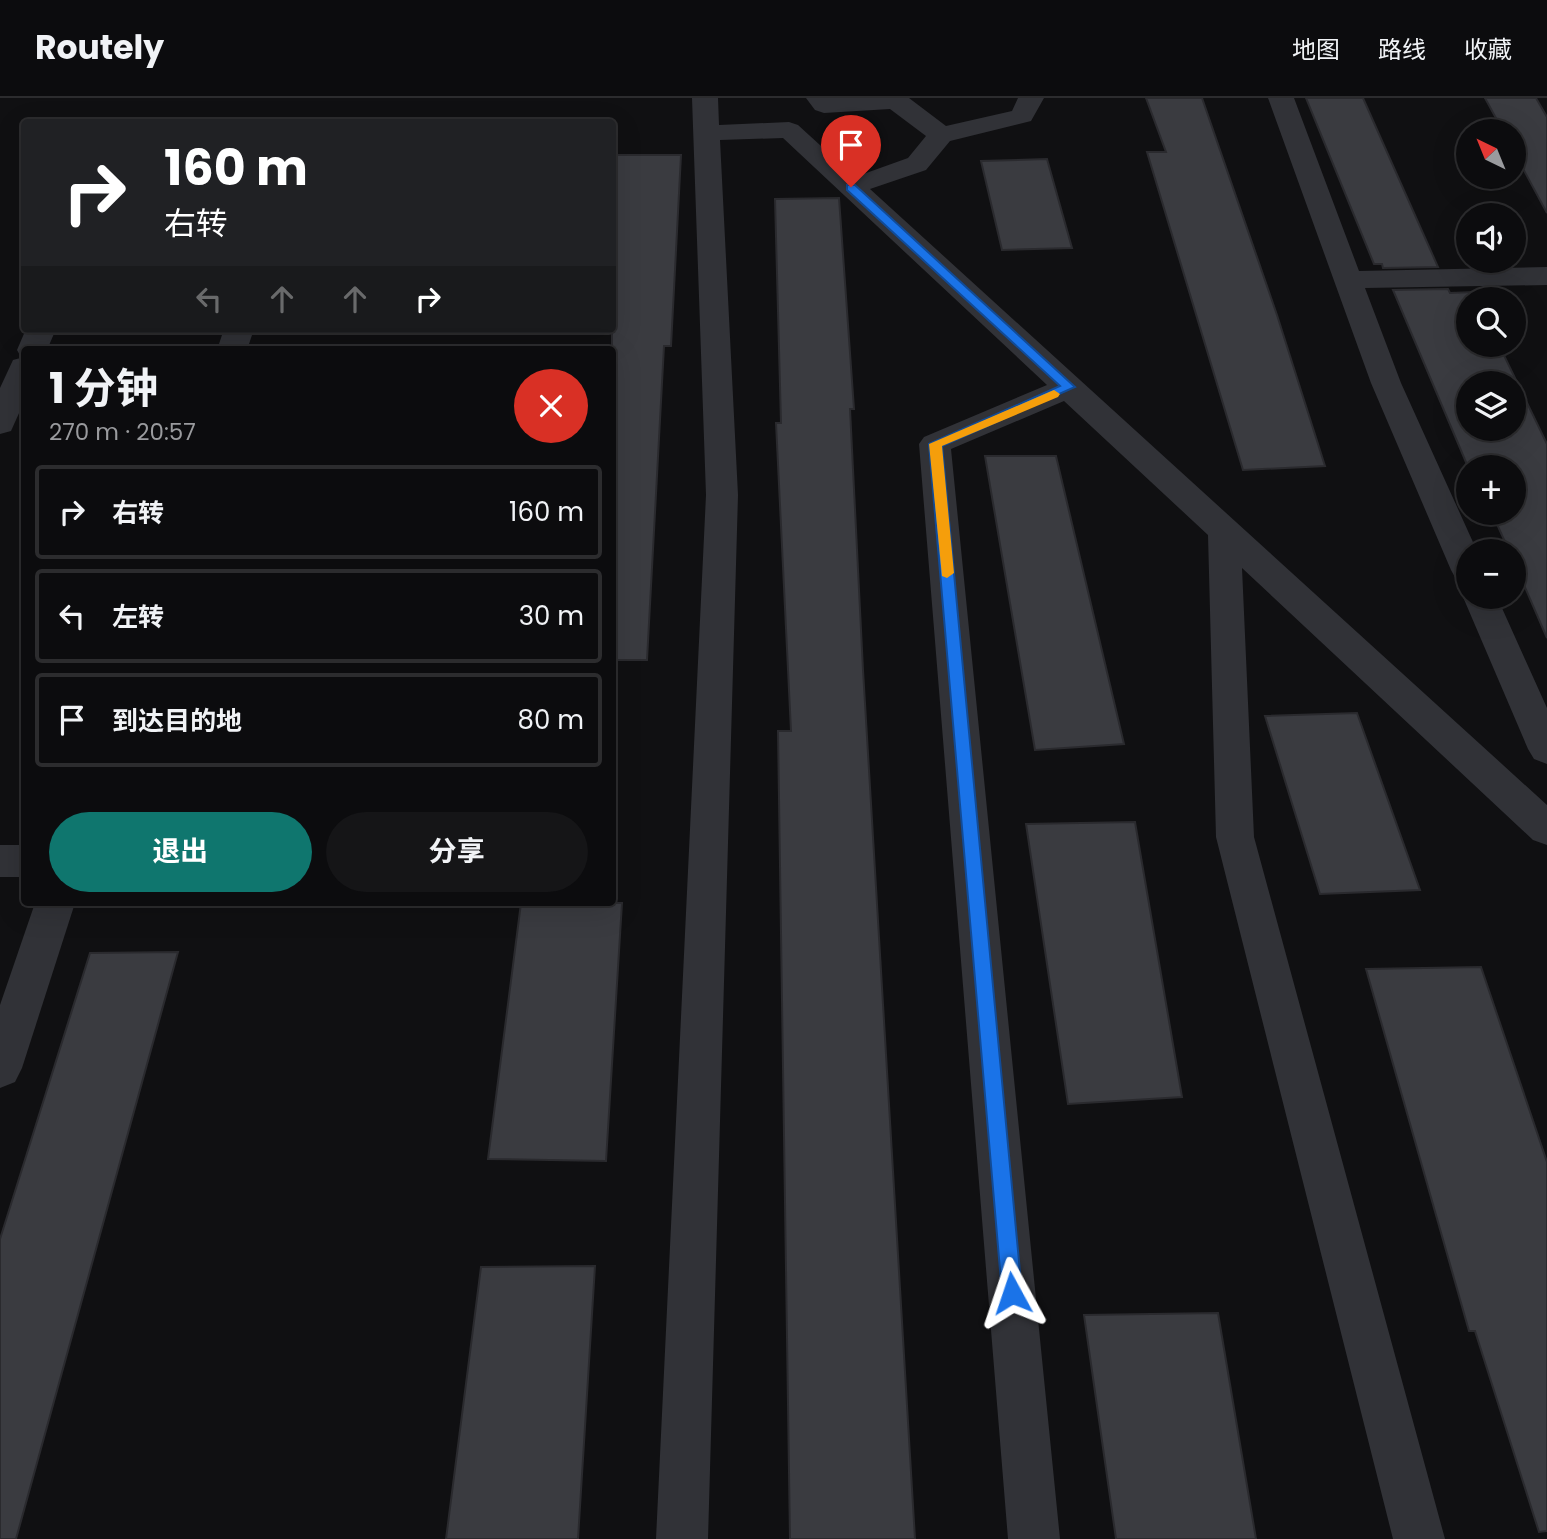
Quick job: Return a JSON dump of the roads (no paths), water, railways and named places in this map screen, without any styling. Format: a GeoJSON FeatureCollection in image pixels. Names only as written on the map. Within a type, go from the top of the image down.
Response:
{"type":"FeatureCollection","features":[{"type":"Feature","properties":{"kind":"street"},"geometry":{"type":"LineString","coordinates":[[851,187],[917,164],[941,135],[1022,116],[1031,98]]}},
{"type":"Feature","properties":{"kind":"street"},"geometry":{"type":"LineString","coordinates":[[1281,98],[1386,383],[1456,543]]}},
{"type":"Feature","properties":{"kind":"street"},"geometry":{"type":"LineString","coordinates":[[789,130],[822,101],[896,100],[941,135]]}},
{"type":"Feature","properties":{"kind":"street"},"geometry":{"type":"LineString","coordinates":[[682,1539],[722,495],[705,116],[789,130],[1547,828]]}},
{"type":"Feature","properties":{"kind":"street"},"geometry":{"type":"LineString","coordinates":[[1348,280],[1547,276]]}},
{"type":"Feature","properties":{"kind":"street"},"geometry":{"type":"LineString","coordinates":[[0,424],[21,374]]}},
{"type":"Feature","properties":{"kind":"street"},"geometry":{"type":"LineString","coordinates":[[1034,1539],[935,444],[1069,387]]}},
{"type":"Feature","properties":{"kind":"street"},"geometry":{"type":"LineString","coordinates":[[1224,530],[1235,837],[1419,1539]]}},
{"type":"Feature","properties":{"kind":"street"},"geometry":{"type":"LineString","coordinates":[[1485,609],[1547,749]]}},
{"type":"Feature","properties":{"kind":"street"},"geometry":{"type":"LineString","coordinates":[[0,861],[21,861]]}},
{"type":"Feature","properties":{"kind":"street"},"geometry":{"type":"LineString","coordinates":[[0,1068],[54,906]]}}]}
